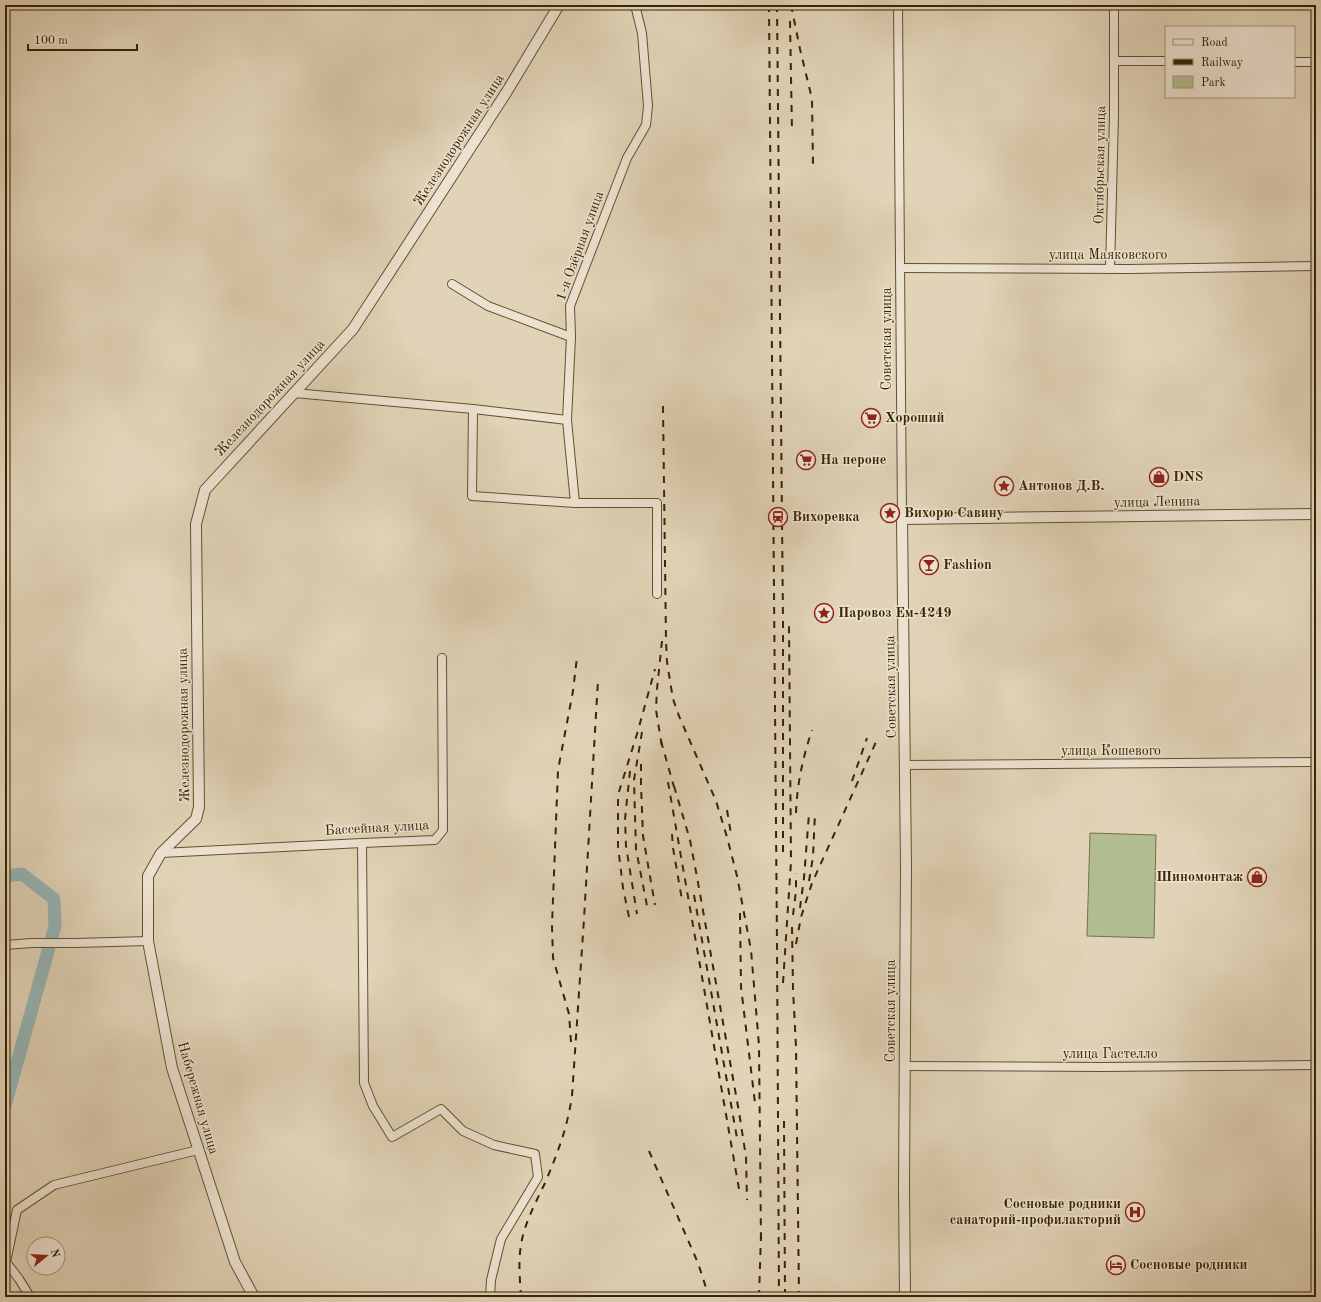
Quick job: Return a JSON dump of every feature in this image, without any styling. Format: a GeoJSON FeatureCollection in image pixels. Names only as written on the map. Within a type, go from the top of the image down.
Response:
{"type":"FeatureCollection","features":[{"type":"Feature","properties":{"kind":"street","name":"Железнодорожная улица"},"geometry":{"type":"LineString","coordinates":[[161,853],[196,819],[200,807],[196,524],[205,490],[353,329],[506,93],[558,5]]}},
{"type":"Feature","properties":{"kind":"street","name":"1-я Озёрная улица"},"geometry":{"type":"LineString","coordinates":[[575,503],[567,420],[571,337],[570,306],[627,158],[646,125],[648,106],[642,33],[635,5]]}},
{"type":"Feature","properties":{"kind":"street","name":"Советская улица"},"geometry":{"type":"LineString","coordinates":[[898,5],[902,519],[906,765],[905,1297]]}},
{"type":"Feature","properties":{"kind":"street","name":"Октябрьская улица"},"geometry":{"type":"LineString","coordinates":[[1110,269],[1114,5]]}},
{"type":"Feature","properties":{"kind":"street"},"geometry":{"type":"LineString","coordinates":[[1114,61],[1165,61]]}},
{"type":"Feature","properties":{"kind":"street"},"geometry":{"type":"LineString","coordinates":[[1295,62],[1316,62]]}},
{"type":"Feature","properties":{"kind":"street","name":"улица Маяковского"},"geometry":{"type":"LineString","coordinates":[[901,268],[1110,269],[1316,266]]}},
{"type":"Feature","properties":{"kind":"street"},"geometry":{"type":"LineString","coordinates":[[452,284],[488,306],[571,337]]}},
{"type":"Feature","properties":{"kind":"street"},"geometry":{"type":"LineString","coordinates":[[294,393],[473,409],[567,420]]}},
{"type":"Feature","properties":{"kind":"street"},"geometry":{"type":"LineString","coordinates":[[473,409],[472,496],[575,503],[657,503],[657,594]]}},
{"type":"Feature","properties":{"kind":"street","name":"улица Ленина"},"geometry":{"type":"LineString","coordinates":[[902,519],[1316,514]]}},
{"type":"Feature","properties":{"kind":"street","name":"Бассейная улица"},"geometry":{"type":"LineString","coordinates":[[161,853],[435,840],[442,830],[442,658]]}},
{"type":"Feature","properties":{"kind":"street","name":"улица Кошевого"},"geometry":{"type":"LineString","coordinates":[[906,765],[1316,762]]}},
{"type":"Feature","properties":{"kind":"street"},"geometry":{"type":"LineString","coordinates":[[362,843],[364,1082],[373,1106],[392,1136],[442,1109],[463,1131],[494,1146],[535,1154],[538,1176],[501,1239],[490,1280],[490,1297]]}},
{"type":"Feature","properties":{"kind":"street","name":"Набережная улица"},"geometry":{"type":"LineString","coordinates":[[161,853],[148,876],[148,941],[172,1068],[235,1262],[254,1297]]}},
{"type":"Feature","properties":{"kind":"street"},"geometry":{"type":"LineString","coordinates":[[5,945],[32,943],[148,941]]}},
{"type":"Feature","properties":{"kind":"street","name":"улица Гастелло"},"geometry":{"type":"LineString","coordinates":[[905,1066],[1102,1067],[1316,1065]]}},
{"type":"Feature","properties":{"kind":"street"},"geometry":{"type":"LineString","coordinates":[[29,1297],[29,1294],[6,1262],[17,1210],[54,1185],[198,1150]]}},
{"type":"Feature","properties":{"kind":"green space"},"geometry":{"type":"Polygon","coordinates":[[[1090,833],[1156,835],[1154,938],[1087,936],[1090,833]]]}},
{"type":"Feature","properties":{"kind":"waterway","name":"Вихоревка"},"geometry":{"type":"LineString","coordinates":[[5,876],[22,874],[54,899],[55,926],[5,1106]]}},
{"type":"Feature","properties":{"kind":"railway"},"geometry":{"type":"LineString","coordinates":[[769,5],[779,1297]]}},
{"type":"Feature","properties":{"kind":"railway"},"geometry":{"type":"LineString","coordinates":[[777,5],[783,622],[783,859]]}},
{"type":"Feature","properties":{"kind":"railway"},"geometry":{"type":"LineString","coordinates":[[791,5],[812,99],[813,165]]}},
{"type":"Feature","properties":{"kind":"railway"},"geometry":{"type":"LineString","coordinates":[[790,21],[792,132]]}},
{"type":"Feature","properties":{"kind":"railway"},"geometry":{"type":"LineString","coordinates":[[663,406],[667,662],[673,699],[716,801],[727,837],[737,876],[751,950],[759,1045],[761,1240]]}},
{"type":"Feature","properties":{"kind":"railway"},"geometry":{"type":"LineString","coordinates":[[783,983],[791,862],[789,625]]}},
{"type":"Feature","properties":{"kind":"railway"},"geometry":{"type":"LineString","coordinates":[[662,641],[656,710],[662,747]]}},
{"type":"Feature","properties":{"kind":"railway"},"geometry":{"type":"LineString","coordinates":[[571,1042],[569,1014],[553,958],[552,926],[558,770],[573,691],[577,657]]}},
{"type":"Feature","properties":{"kind":"railway"},"geometry":{"type":"LineString","coordinates":[[629,917],[623,888],[618,846],[618,795],[655,669]]}},
{"type":"Feature","properties":{"kind":"railway"},"geometry":{"type":"LineString","coordinates":[[521,1297],[519,1264],[520,1251],[525,1229],[558,1151],[568,1119],[572,1096],[598,680]]}},
{"type":"Feature","properties":{"kind":"railway"},"geometry":{"type":"LineString","coordinates":[[796,813],[801,771],[812,730]]}},
{"type":"Feature","properties":{"kind":"railway"},"geometry":{"type":"LineString","coordinates":[[642,732],[634,780],[636,849],[648,911]]}},
{"type":"Feature","properties":{"kind":"railway"},"geometry":{"type":"LineString","coordinates":[[852,781],[867,738]]}},
{"type":"Feature","properties":{"kind":"railway"},"geometry":{"type":"LineString","coordinates":[[661,741],[674,787]]}},
{"type":"Feature","properties":{"kind":"railway"},"geometry":{"type":"LineString","coordinates":[[796,944],[801,917],[812,883],[876,742]]}},
{"type":"Feature","properties":{"kind":"railway"},"geometry":{"type":"LineString","coordinates":[[641,764],[643,836],[655,905]]}},
{"type":"Feature","properties":{"kind":"railway"},"geometry":{"type":"LineString","coordinates":[[630,771],[625,819],[626,846],[637,914]]}},
{"type":"Feature","properties":{"kind":"railway"},"geometry":{"type":"LineString","coordinates":[[668,782],[739,1189]]}},
{"type":"Feature","properties":{"kind":"railway"},"geometry":{"type":"LineString","coordinates":[[674,786],[690,840],[739,1112],[746,1157],[747,1200]]}},
{"type":"Feature","properties":{"kind":"railway"},"geometry":{"type":"LineString","coordinates":[[727,810],[731,834]]}},
{"type":"Feature","properties":{"kind":"railway"},"geometry":{"type":"LineString","coordinates":[[809,881],[813,857],[815,813]]}},
{"type":"Feature","properties":{"kind":"railway"},"geometry":{"type":"LineString","coordinates":[[800,908],[809,814]]}},
{"type":"Feature","properties":{"kind":"railway"},"geometry":{"type":"LineString","coordinates":[[672,834],[682,900]]}},
{"type":"Feature","properties":{"kind":"railway"},"geometry":{"type":"LineString","coordinates":[[793,915],[796,891],[796,873]]}},
{"type":"Feature","properties":{"kind":"railway"},"geometry":{"type":"LineString","coordinates":[[694,895],[737,1138]]}},
{"type":"Feature","properties":{"kind":"railway"},"geometry":{"type":"LineString","coordinates":[[740,913],[741,987],[755,1103]]}},
{"type":"Feature","properties":{"kind":"railway"},"geometry":{"type":"LineString","coordinates":[[792,927],[796,1047],[799,1297]]}},
{"type":"Feature","properties":{"kind":"railway"},"geometry":{"type":"LineString","coordinates":[[784,1121],[785,1297]]}},
{"type":"Feature","properties":{"kind":"railway"},"geometry":{"type":"LineString","coordinates":[[649,1151],[698,1263],[709,1297]]}},
{"type":"Feature","properties":{"kind":"railway"},"geometry":{"type":"LineString","coordinates":[[759,1297],[761,1235]]}},
{"type":"Feature","properties":{"kind":"place","name":"Хороший"},"geometry":{"type":"Point","coordinates":[871,418]}},
{"type":"Feature","properties":{"kind":"place","name":"На пероне"},"geometry":{"type":"Point","coordinates":[806,460]}},
{"type":"Feature","properties":{"kind":"place","name":"DNS"},"geometry":{"type":"Point","coordinates":[1159,477]}},
{"type":"Feature","properties":{"kind":"place","name":"Антонов Д.В."},"geometry":{"type":"Point","coordinates":[1004,486]}},
{"type":"Feature","properties":{"kind":"place","name":"Вихорю Савину"},"geometry":{"type":"Point","coordinates":[890,513]}},
{"type":"Feature","properties":{"kind":"place","name":"Вихоревка"},"geometry":{"type":"Point","coordinates":[778,517]}},
{"type":"Feature","properties":{"kind":"place","name":"Fashion"},"geometry":{"type":"Point","coordinates":[929,565]}},
{"type":"Feature","properties":{"kind":"place","name":"Паровоз Ем-4249"},"geometry":{"type":"Point","coordinates":[824,613]}},
{"type":"Feature","properties":{"kind":"place","name":"Шиномонтаж"},"geometry":{"type":"Point","coordinates":[1257,877]}},
{"type":"Feature","properties":{"kind":"place","name":"Сосновые родники санаторий-профилакторий"},"geometry":{"type":"Point","coordinates":[1135,1212]}},
{"type":"Feature","properties":{"kind":"place","name":"Сосновые родники"},"geometry":{"type":"Point","coordinates":[1116,1265]}}]}
